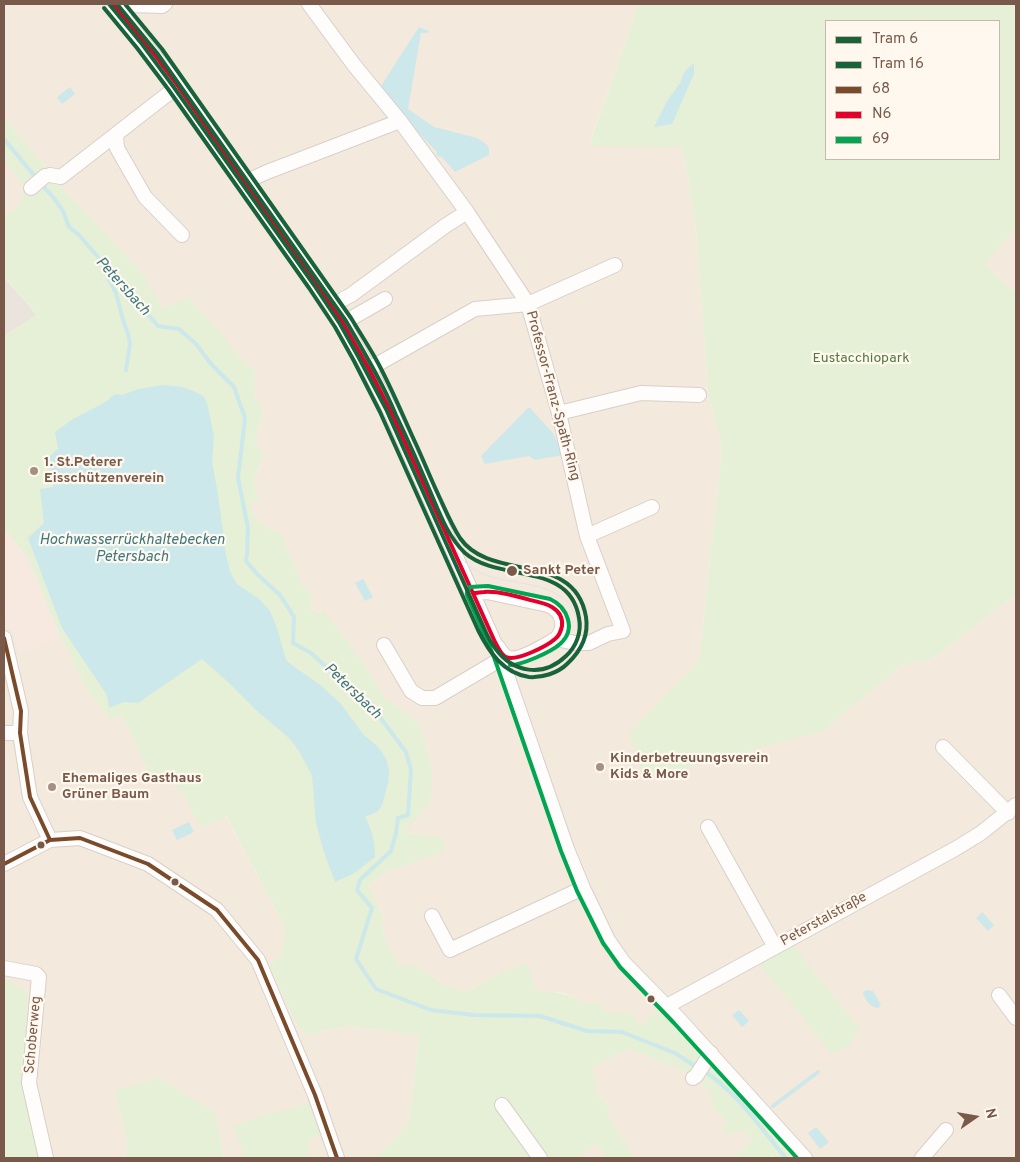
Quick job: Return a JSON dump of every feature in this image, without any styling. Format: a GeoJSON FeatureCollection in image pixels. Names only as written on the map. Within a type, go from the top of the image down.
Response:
{"type":"FeatureCollection","features":[{"type":"Feature","properties":{"kind":"street"},"geometry":{"type":"LineString","coordinates":[[165,4],[162,6],[131,5],[118,9],[178,86],[332,305],[369,369],[392,414],[495,642],[564,839],[583,888],[608,940],[624,963],[666,1006],[708,1058],[805,1158]]}},
{"type":"Feature","properties":{"kind":"street","name":"Professor-Franz-Spath-Ring"},"geometry":{"type":"LineString","coordinates":[[309,4],[354,65],[400,120],[467,212],[528,304],[559,413],[587,536],[623,631],[608,634],[589,643],[575,644],[556,639]]}},
{"type":"Feature","properties":{"kind":"street"},"geometry":{"type":"LineString","coordinates":[[31,188],[48,176],[61,177],[178,86]]}},
{"type":"Feature","properties":{"kind":"street"},"geometry":{"type":"LineString","coordinates":[[245,182],[400,120]]}},
{"type":"Feature","properties":{"kind":"street"},"geometry":{"type":"LineString","coordinates":[[116,135],[117,148],[145,197],[182,235]]}},
{"type":"Feature","properties":{"kind":"street"},"geometry":{"type":"LineString","coordinates":[[332,305],[351,295],[467,212]]}},
{"type":"Feature","properties":{"kind":"street"},"geometry":{"type":"LineString","coordinates":[[369,369],[475,309],[528,304],[615,264]]}},
{"type":"Feature","properties":{"kind":"street"},"geometry":{"type":"LineString","coordinates":[[343,323],[386,299]]}},
{"type":"Feature","properties":{"kind":"street"},"geometry":{"type":"LineString","coordinates":[[559,413],[641,393],[699,395]]}},
{"type":"Feature","properties":{"kind":"street"},"geometry":{"type":"LineString","coordinates":[[587,536],[652,507]]}},
{"type":"Feature","properties":{"kind":"street"},"geometry":{"type":"LineString","coordinates":[[473,593],[487,592],[548,605],[554,607],[562,617],[562,630],[556,639],[522,656],[507,658],[502,654],[495,642]]}},
{"type":"Feature","properties":{"kind":"street"},"geometry":{"type":"LineString","coordinates":[[4,638],[21,711],[20,733],[30,796],[50,840]]}},
{"type":"Feature","properties":{"kind":"street"},"geometry":{"type":"LineString","coordinates":[[384,645],[411,691],[422,698],[435,698],[501,659]]}},
{"type":"Feature","properties":{"kind":"street"},"geometry":{"type":"LineString","coordinates":[[4,732],[20,733]]}},
{"type":"Feature","properties":{"kind":"street"},"geometry":{"type":"LineString","coordinates":[[943,747],[1012,809]]}},
{"type":"Feature","properties":{"kind":"street","name":"Peterstalstraße"},"geometry":{"type":"LineString","coordinates":[[666,1006],[955,849],[981,833],[1012,809]]}},
{"type":"Feature","properties":{"kind":"street"},"geometry":{"type":"LineString","coordinates":[[708,827],[775,947]]}},
{"type":"Feature","properties":{"kind":"street"},"geometry":{"type":"LineString","coordinates":[[4,864],[50,840],[80,838],[148,864],[217,910],[258,960],[315,1095],[337,1158]]}},
{"type":"Feature","properties":{"kind":"street"},"geometry":{"type":"LineString","coordinates":[[432,916],[450,950],[583,888]]}},
{"type":"Feature","properties":{"kind":"street","name":"Schoberweg"},"geometry":{"type":"LineString","coordinates":[[4,968],[36,974],[39,977],[29,1083],[46,1158]]}},
{"type":"Feature","properties":{"kind":"street"},"geometry":{"type":"LineString","coordinates":[[999,996],[1016,1018]]}},
{"type":"Feature","properties":{"kind":"street"},"geometry":{"type":"LineString","coordinates":[[693,1078],[708,1058]]}},
{"type":"Feature","properties":{"kind":"street"},"geometry":{"type":"LineString","coordinates":[[502,1105],[540,1158]]}},
{"type":"Feature","properties":{"kind":"street"},"geometry":{"type":"LineString","coordinates":[[922,1158],[946,1130]]}},
{"type":"Feature","properties":{"kind":"shaded area"},"geometry":{"type":"Polygon","coordinates":[[[4,4],[639,4],[589,145],[682,147],[695,218],[708,391],[722,449],[699,662],[630,733],[823,731],[902,665],[932,659],[1016,594],[1016,1158],[793,1158],[712,1062],[641,1026],[630,1013],[604,1013],[564,993],[534,990],[502,972],[466,992],[446,986],[417,966],[399,966],[384,938],[382,914],[368,885],[386,872],[445,850],[442,838],[405,832],[431,763],[419,725],[386,699],[364,664],[334,623],[321,611],[318,614],[311,608],[312,596],[300,582],[281,534],[265,528],[255,518],[249,504],[257,494],[253,481],[264,456],[255,442],[263,411],[255,397],[255,372],[234,350],[162,309],[154,291],[151,292],[143,274],[61,186],[4,117],[4,4]]]}},
{"type":"Feature","properties":{"kind":"shaded area"},"geometry":{"type":"Polygon","coordinates":[[[4,160],[23,185],[22,203],[4,218],[4,160]]]}},
{"type":"Feature","properties":{"kind":"shaded area"},"geometry":{"type":"Polygon","coordinates":[[[1016,226],[1016,293],[985,265],[1016,226]]]}},
{"type":"Feature","properties":{"kind":"shaded area"},"geometry":{"type":"Polygon","coordinates":[[[4,277],[37,315],[4,336],[4,277]]]}},
{"type":"Feature","properties":{"kind":"shaded area"},"geometry":{"type":"Polygon","coordinates":[[[4,528],[24,553],[33,570],[60,637],[92,697],[111,719],[122,715],[153,781],[165,776],[183,794],[201,828],[225,815],[285,927],[282,954],[269,965],[296,1024],[307,1035],[347,1026],[419,1035],[409,1120],[598,1143],[604,1158],[223,1158],[216,1113],[115,1090],[127,1141],[125,1158],[42,1158],[8,980],[4,980],[4,528]]]}},
{"type":"Feature","properties":{"kind":"shaded area"},"geometry":{"type":"Polygon","coordinates":[[[4,528],[25,555],[34,572],[60,637],[21,653],[4,612],[4,528]]]}},
{"type":"Feature","properties":{"kind":"shaded area"},"geometry":{"type":"Polygon","coordinates":[[[630,1049],[693,1074],[711,1094],[711,1104],[728,1123],[721,1128],[726,1134],[744,1130],[753,1139],[733,1158],[634,1158],[608,1115],[608,1105],[595,1092],[596,1084],[593,1069],[596,1064],[630,1049]]]}},
{"type":"Feature","properties":{"kind":"green space","name":"Eustacchiopark"},"geometry":{"type":"Polygon","coordinates":[[[639,4],[1016,4],[1016,226],[985,265],[1016,293],[1016,594],[932,659],[902,665],[823,731],[645,779],[629,733],[699,662],[722,449],[708,391],[695,218],[682,147],[589,146],[639,4]]]}},
{"type":"Feature","properties":{"kind":"green space"},"geometry":{"type":"Polygon","coordinates":[[[4,117],[61,186],[143,274],[151,291],[154,290],[162,309],[189,297],[255,372],[255,397],[263,410],[255,442],[264,456],[254,483],[261,499],[249,504],[252,511],[260,524],[281,533],[300,582],[312,596],[311,608],[318,614],[322,611],[334,623],[364,664],[386,699],[419,725],[431,763],[430,803],[405,832],[443,838],[445,851],[386,872],[368,885],[382,914],[384,938],[399,966],[417,966],[446,986],[466,992],[502,972],[527,963],[535,990],[567,995],[585,1004],[599,1002],[604,1012],[630,1013],[641,1025],[657,1011],[712,1062],[793,1158],[775,1158],[773,1156],[768,1158],[733,1158],[753,1139],[743,1130],[726,1135],[721,1128],[728,1123],[711,1104],[711,1094],[693,1074],[630,1049],[596,1064],[593,1069],[596,1084],[595,1092],[608,1105],[608,1115],[634,1158],[604,1158],[598,1143],[577,1158],[375,1158],[402,1131],[409,1121],[419,1035],[347,1026],[307,1035],[296,1024],[269,965],[282,954],[285,927],[226,816],[201,828],[183,794],[165,777],[153,781],[122,715],[111,719],[92,697],[60,637],[33,570],[24,553],[4,528],[4,336],[37,315],[4,276],[4,218],[22,203],[23,185],[4,160],[4,117]]]}},
{"type":"Feature","properties":{"kind":"green space"},"geometry":{"type":"Polygon","coordinates":[[[792,944],[859,1028],[850,1045],[832,1054],[758,963],[792,944]]]}},
{"type":"Feature","properties":{"kind":"green space"},"geometry":{"type":"Polygon","coordinates":[[[4,980],[8,980],[27,992],[24,1080],[42,1158],[4,1158],[4,980]]]}},
{"type":"Feature","properties":{"kind":"green space"},"geometry":{"type":"Polygon","coordinates":[[[159,1078],[216,1113],[223,1158],[125,1158],[127,1141],[115,1090],[159,1078]]]}},
{"type":"Feature","properties":{"kind":"green space"},"geometry":{"type":"Polygon","coordinates":[[[308,1103],[321,1134],[308,1141],[310,1153],[307,1155],[308,1158],[245,1158],[233,1126],[273,1112],[308,1103]]]}},
{"type":"Feature","properties":{"kind":"water"},"geometry":{"type":"Polygon","coordinates":[[[419,27],[429,31],[428,33],[421,33],[408,109],[434,127],[477,138],[489,148],[489,155],[455,172],[442,157],[437,156],[436,151],[406,120],[381,86],[419,27]]]}},
{"type":"Feature","properties":{"kind":"water"},"geometry":{"type":"Polygon","coordinates":[[[694,63],[694,74],[672,124],[654,127],[685,71],[694,63]]]}},
{"type":"Feature","properties":{"kind":"water"},"geometry":{"type":"Polygon","coordinates":[[[70,87],[75,94],[62,104],[57,97],[70,87]]]}},
{"type":"Feature","properties":{"kind":"water","name":"Hochwasserrückhaltebecken Petersbach"},"geometry":{"type":"Polygon","coordinates":[[[164,385],[183,387],[195,392],[203,396],[207,403],[214,436],[212,461],[226,555],[231,574],[237,584],[259,599],[270,611],[286,660],[319,684],[341,704],[363,734],[379,748],[386,759],[389,769],[388,783],[382,806],[377,812],[365,817],[373,836],[375,857],[353,874],[335,882],[316,823],[312,775],[290,739],[202,659],[138,703],[124,702],[109,708],[107,695],[62,628],[28,538],[44,523],[40,489],[53,487],[47,458],[58,449],[55,432],[73,419],[109,400],[110,397],[116,394],[122,395],[138,389],[164,385]]]}},
{"type":"Feature","properties":{"kind":"water"},"geometry":{"type":"Polygon","coordinates":[[[529,407],[553,433],[563,455],[535,460],[529,456],[485,464],[481,456],[529,407]]]}},
{"type":"Feature","properties":{"kind":"water"},"geometry":{"type":"Polygon","coordinates":[[[363,579],[373,597],[365,601],[355,583],[363,579]]]}},
{"type":"Feature","properties":{"kind":"water"},"geometry":{"type":"Polygon","coordinates":[[[189,822],[194,832],[177,840],[172,830],[189,822]]]}},
{"type":"Feature","properties":{"kind":"water"},"geometry":{"type":"Polygon","coordinates":[[[982,912],[994,925],[988,931],[976,918],[982,912]]]}},
{"type":"Feature","properties":{"kind":"water"},"geometry":{"type":"Polygon","coordinates":[[[866,990],[873,991],[881,1005],[878,1008],[867,1001],[863,993],[866,990]]]}},
{"type":"Feature","properties":{"kind":"water"},"geometry":{"type":"Polygon","coordinates":[[[739,1010],[749,1021],[742,1027],[732,1015],[739,1010]]]}},
{"type":"Feature","properties":{"kind":"water"},"geometry":{"type":"Polygon","coordinates":[[[816,1127],[829,1142],[820,1149],[808,1133],[816,1127]]]}},
{"type":"Feature","properties":{"kind":"waterway","name":"Petersbach"},"geometry":{"type":"LineString","coordinates":[[4,139],[37,179]]}},
{"type":"Feature","properties":{"kind":"waterway","name":"Petersbach"},"geometry":{"type":"LineString","coordinates":[[41,184],[63,211],[69,227],[79,235],[158,326],[179,329],[196,344],[211,364],[234,387],[245,418],[238,478],[248,528],[246,561],[280,595],[294,617],[293,643],[311,653],[376,712],[406,752],[411,770],[408,815],[398,818],[391,851],[360,880],[357,890],[372,908],[356,959],[376,989],[431,1010],[474,1015],[540,1016],[587,1031],[622,1032],[675,1053],[698,1068]]}},
{"type":"Feature","properties":{"kind":"waterway"},"geometry":{"type":"LineString","coordinates":[[103,263],[104,270],[116,293],[128,334],[130,344],[126,370]]}},
{"type":"Feature","properties":{"kind":"waterway","name":"Petersbach"},"geometry":{"type":"LineString","coordinates":[[704,1071],[738,1100],[786,1158]]}},
{"type":"Feature","properties":{"kind":"waterway"},"geometry":{"type":"LineString","coordinates":[[773,1106],[818,1072]]}},
{"type":"Feature","properties":{"kind":"tram line","name":"6"},"geometry":{"type":"LineString","coordinates":[[109,4],[173,86],[340,324],[386,409],[492,643],[502,656],[510,663],[519,667],[538,670],[548,668],[557,663],[573,648],[579,634],[580,623],[573,600],[562,588],[548,580],[496,568],[479,562],[459,547],[441,516],[385,391],[346,321],[157,53],[117,4]]}},
{"type":"Feature","properties":{"kind":"tram line","name":"16"},"geometry":{"type":"LineString","coordinates":[[104,8],[168,89],[335,327],[380,412],[478,630],[487,646],[504,666],[520,675],[539,677],[559,670],[576,654],[585,637],[586,617],[579,596],[566,583],[549,574],[491,560],[474,552],[460,538],[383,373],[351,318],[162,49],[125,4]]}},
{"type":"Feature","properties":{"kind":"tram line"},"geometry":{"type":"LineString","coordinates":[[443,519],[456,550],[469,566],[495,578],[540,587],[554,592],[565,600],[574,612],[578,628],[576,643],[569,655],[558,663],[544,668],[529,669],[514,664],[500,654],[486,632]]}},
{"type":"Feature","properties":{"kind":"transit line","name":"N6"},"geometry":{"type":"LineString","coordinates":[[113,4],[178,86],[343,323],[392,414],[495,642],[501,653],[511,658],[524,655],[555,639],[560,633],[562,620],[560,614],[552,607],[513,595],[490,592],[473,593]]}},
{"type":"Feature","properties":{"kind":"transit line","name":"69"},"geometry":{"type":"LineString","coordinates":[[510,665],[536,658],[560,644],[568,632],[569,625],[565,613],[561,607],[550,599],[488,586],[470,587],[467,595],[494,657],[561,851],[577,891],[603,943],[620,967],[674,1023],[797,1158]]}},
{"type":"Feature","properties":{"kind":"transit line","name":"68"},"geometry":{"type":"LineString","coordinates":[[4,638],[21,711],[20,733],[30,797],[50,840]]}},
{"type":"Feature","properties":{"kind":"transit line","name":"68"},"geometry":{"type":"LineString","coordinates":[[4,864],[50,840],[80,838],[148,864],[217,910],[258,960],[315,1095],[337,1158]]}},
{"type":"Feature","properties":{"kind":"place","name":"1. St.Peterer Eisschützenverein"},"geometry":{"type":"Point","coordinates":[34,471]}},
{"type":"Feature","properties":{"kind":"place","name":"Sankt Peter"},"geometry":{"type":"Point","coordinates":[512,571]}},
{"type":"Feature","properties":{"kind":"place","name":"Kinderbetreuungsverein Kids & More"},"geometry":{"type":"Point","coordinates":[600,767]}},
{"type":"Feature","properties":{"kind":"place","name":"Ehemaliges Gasthaus Grüner Baum"},"geometry":{"type":"Point","coordinates":[52,787]}}]}
